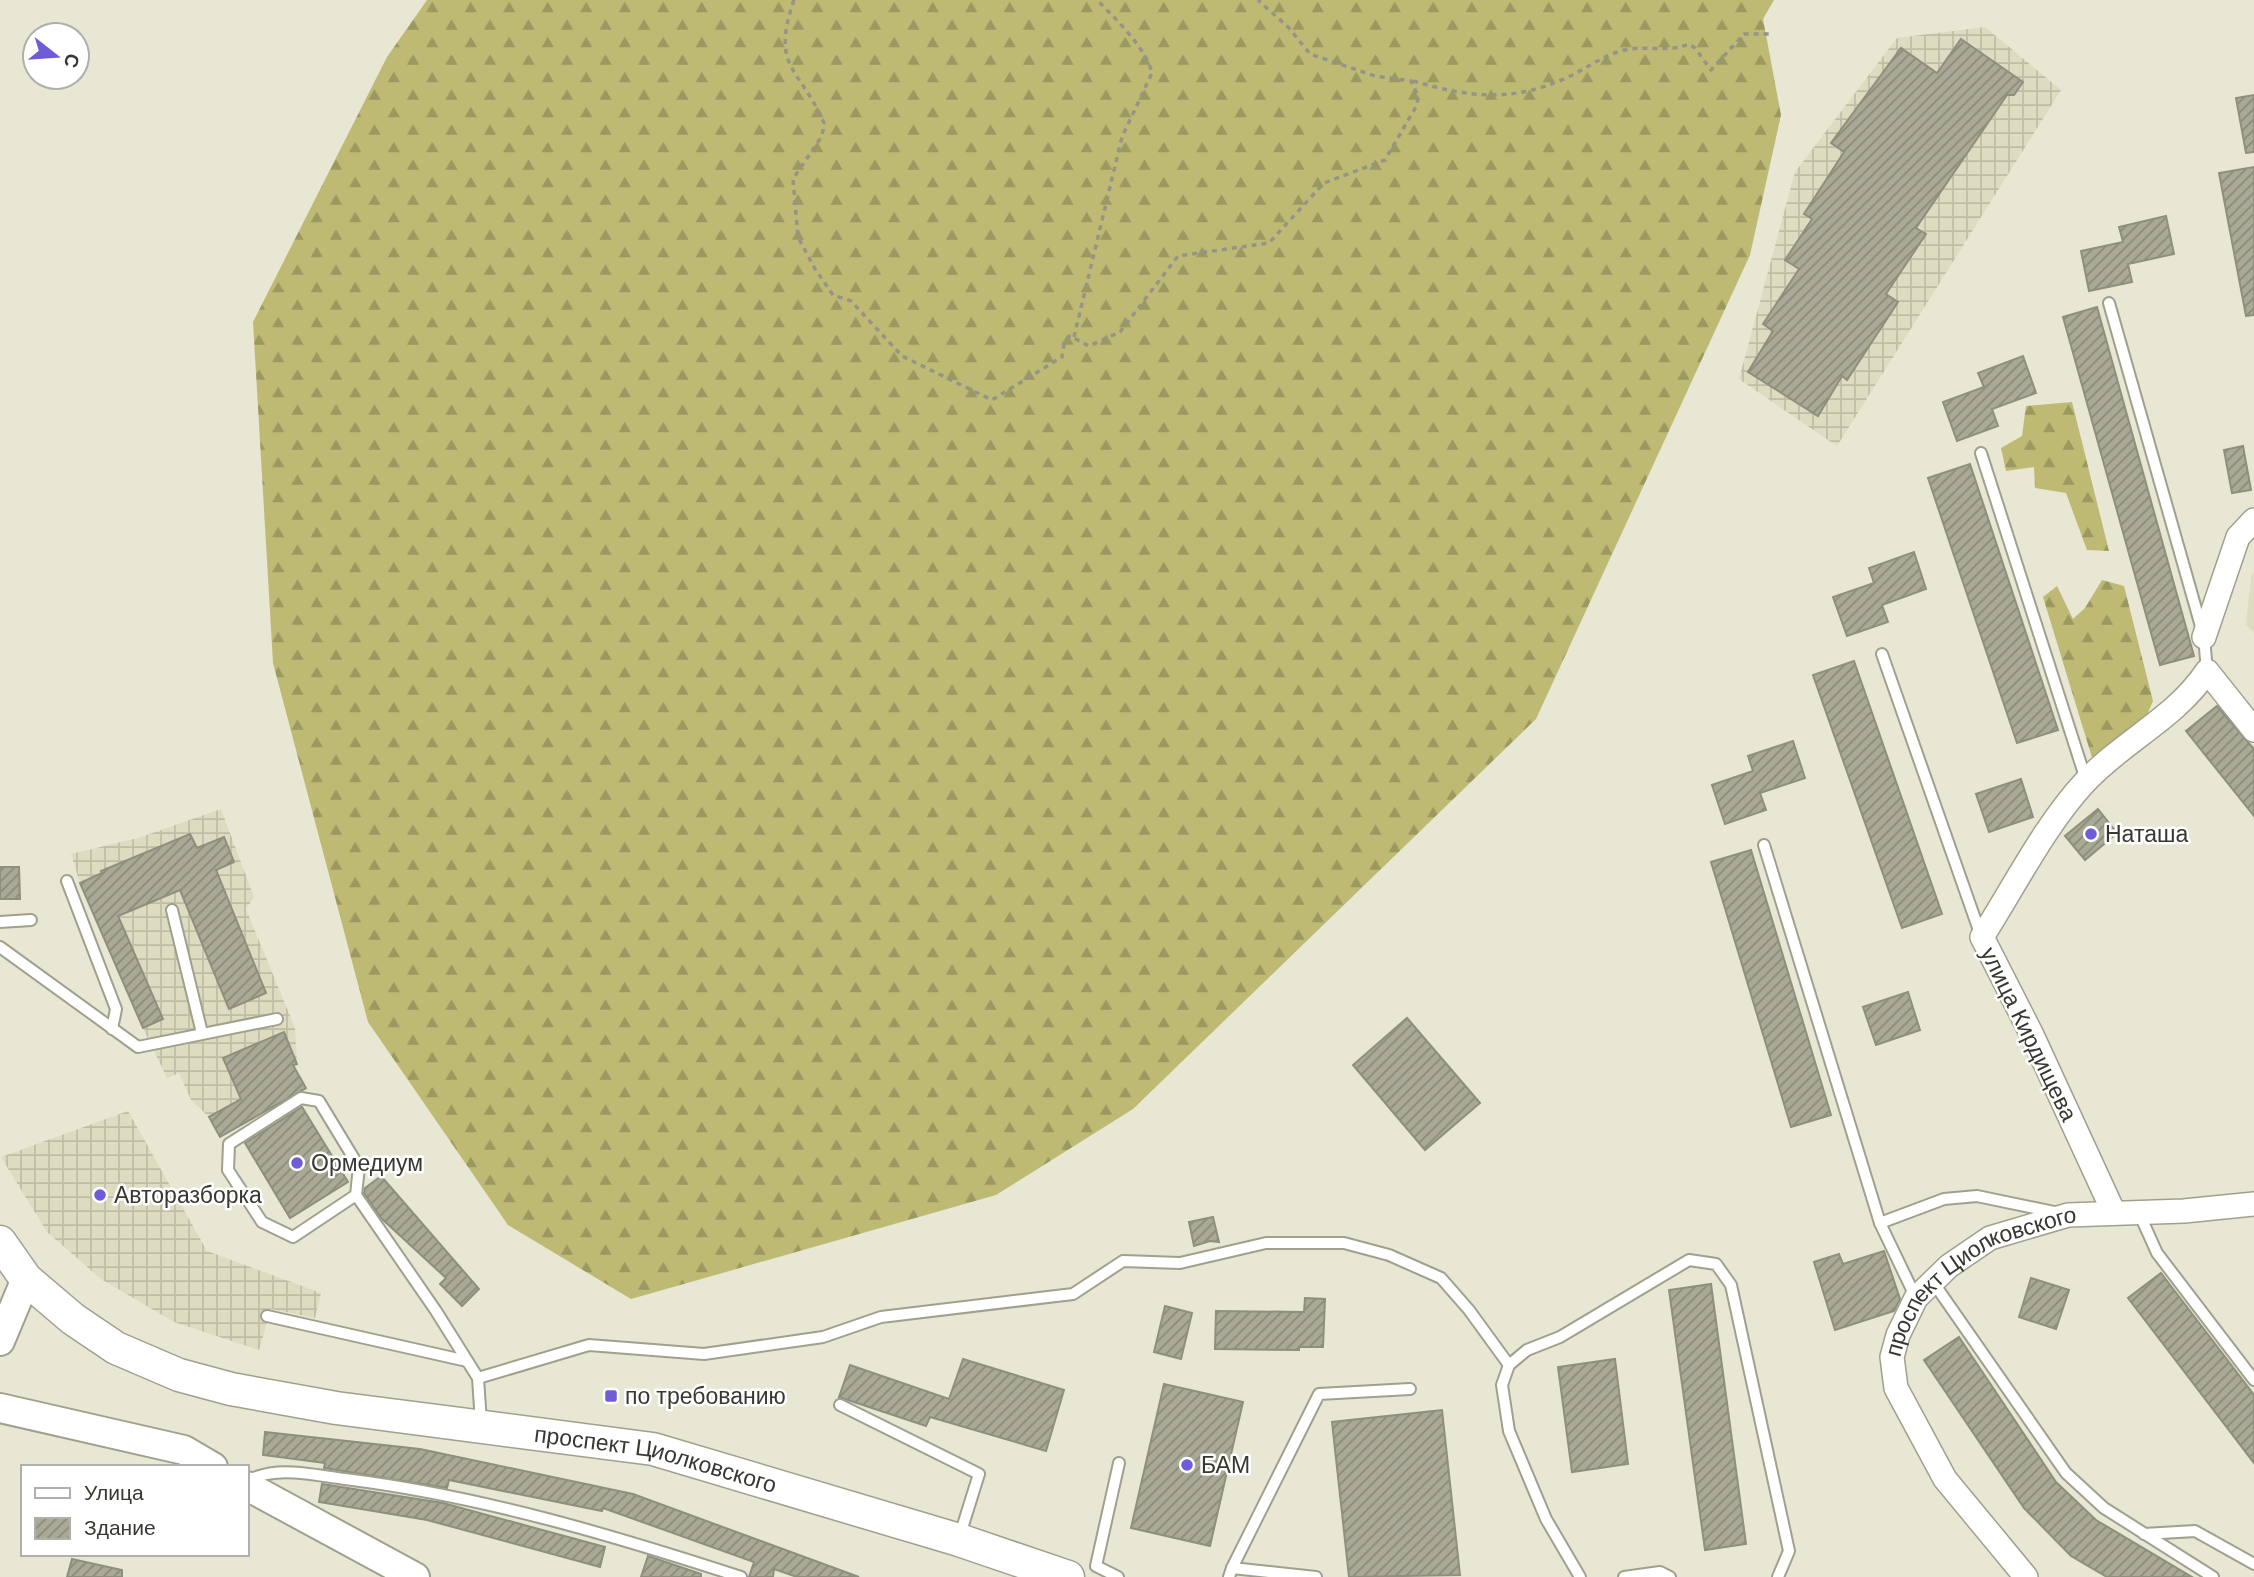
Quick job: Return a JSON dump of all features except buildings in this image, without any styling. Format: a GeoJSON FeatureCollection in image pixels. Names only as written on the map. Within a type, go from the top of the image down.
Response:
{"type":"FeatureCollection","features":[{"type":"Feature","properties":{"kind":"main road"},"geometry":{"type":"LineString","coordinates":[[0,1241],[26,1279]]}},
{"type":"Feature","properties":{"kind":"main road","name":"проспект Циолковского"},"geometry":{"type":"LineString","coordinates":[[26,1279],[73,1319],[116,1348],[156,1367],[231,1389],[336,1408],[481,1424],[653,1449],[959,1540],[1068,1577]]}},
{"type":"Feature","properties":{"kind":"street"},"geometry":{"type":"LineString","coordinates":[[2204,637],[2238,537],[2254,520]]}},
{"type":"Feature","properties":{"kind":"street"},"geometry":{"type":"LineString","coordinates":[[2207,671],[2254,730]]}},
{"type":"Feature","properties":{"kind":"street","name":"улица Кирдищева"},"geometry":{"type":"LineString","coordinates":[[2114,1213],[2032,1035],[1982,937],[2062,811],[2086,781],[2191,696],[2207,671]]}},
{"type":"Feature","properties":{"kind":"street","name":"проспект Циолковского"},"geometry":{"type":"LineString","coordinates":[[2026,1577],[1945,1479],[1896,1388],[1892,1357],[1898,1335],[1916,1298],[1990,1238],[2068,1214],[2139,1213],[2254,1204]]}},
{"type":"Feature","properties":{"kind":"street"},"geometry":{"type":"LineString","coordinates":[[0,1341],[26,1279]]}},
{"type":"Feature","properties":{"kind":"street"},"geometry":{"type":"LineString","coordinates":[[0,1408],[184,1450],[210,1465]]}},
{"type":"Feature","properties":{"kind":"street"},"geometry":{"type":"LineString","coordinates":[[248,1485],[415,1577]]}},
{"type":"Feature","properties":{"kind":"lane"},"geometry":{"type":"LineString","coordinates":[[2109,303],[2204,637],[2207,671]]}},
{"type":"Feature","properties":{"kind":"lane"},"geometry":{"type":"LineString","coordinates":[[1981,453],[2086,781]]}},
{"type":"Feature","properties":{"kind":"lane"},"geometry":{"type":"LineString","coordinates":[[1882,654],[1982,937]]}},
{"type":"Feature","properties":{"kind":"lane"},"geometry":{"type":"LineString","coordinates":[[1763,845],[1880,1223],[1916,1298]]}},
{"type":"Feature","properties":{"kind":"lane"},"geometry":{"type":"LineString","coordinates":[[67,881],[116,1009],[112,1030]]}},
{"type":"Feature","properties":{"kind":"lane"},"geometry":{"type":"LineString","coordinates":[[172,911],[202,1033]]}},
{"type":"Feature","properties":{"kind":"lane"},"geometry":{"type":"LineString","coordinates":[[0,922],[31,920]]}},
{"type":"Feature","properties":{"kind":"lane"},"geometry":{"type":"LineString","coordinates":[[0,947],[112,1030],[138,1046],[277,1019]]}},
{"type":"Feature","properties":{"kind":"lane"},"geometry":{"type":"LineString","coordinates":[[356,1195],[293,1237],[262,1222],[228,1170],[229,1144],[301,1098],[319,1101],[359,1167],[356,1195],[478,1378],[481,1424]]}},
{"type":"Feature","properties":{"kind":"lane"},"geometry":{"type":"LineString","coordinates":[[1880,1223],[1944,1199],[1977,1196],[2068,1214]]}},
{"type":"Feature","properties":{"kind":"lane"},"geometry":{"type":"LineString","coordinates":[[2139,1213],[2157,1253],[2254,1380]]}},
{"type":"Feature","properties":{"kind":"lane"},"geometry":{"type":"LineString","coordinates":[[478,1378],[589,1345],[704,1354],[823,1337],[881,1317],[1073,1294],[1123,1261],[1180,1264],[1266,1243],[1345,1243],[1389,1255],[1441,1278],[1509,1365]]}},
{"type":"Feature","properties":{"kind":"lane"},"geometry":{"type":"LineString","coordinates":[[1580,1577],[1546,1519],[1508,1431],[1502,1385],[1509,1365],[1527,1350],[1560,1337],[1689,1260],[1716,1264],[1731,1285],[1789,1551],[1778,1577]]}},
{"type":"Feature","properties":{"kind":"lane"},"geometry":{"type":"LineString","coordinates":[[1933,1282],[2066,1474],[2104,1508],[2213,1577]]}},
{"type":"Feature","properties":{"kind":"lane"},"geometry":{"type":"LineString","coordinates":[[267,1316],[467,1361]]}},
{"type":"Feature","properties":{"kind":"lane"},"geometry":{"type":"LineString","coordinates":[[1315,1577],[1231,1572],[1319,1394],[1410,1389]]}},
{"type":"Feature","properties":{"kind":"lane"},"geometry":{"type":"LineString","coordinates":[[840,1405],[979,1474],[959,1540]]}},
{"type":"Feature","properties":{"kind":"lane"},"geometry":{"type":"LineString","coordinates":[[1118,1577],[1096,1566],[1119,1463]]}},
{"type":"Feature","properties":{"kind":"lane"},"geometry":{"type":"LineString","coordinates":[[248,1483],[260,1474],[284,1471],[417,1488],[618,1537],[741,1577]]}},
{"type":"Feature","properties":{"kind":"lane"},"geometry":{"type":"LineString","coordinates":[[2144,1534],[2194,1531],[2254,1564]]}},
{"type":"Feature","properties":{"kind":"lane"},"geometry":{"type":"LineString","coordinates":[[1624,1577],[1660,1572],[1670,1577]]}},
{"type":"Feature","properties":{"kind":"path"},"geometry":{"type":"LineString","coordinates":[[794,0],[784,28],[784,52],[788,65],[824,123],[822,135],[793,179],[798,237],[833,295],[851,301],[902,356],[992,400],[1062,357],[1064,344],[1070,336],[1089,346],[1120,332],[1178,256],[1269,243],[1324,183],[1385,160],[1417,105],[1418,96],[1411,81]]}},
{"type":"Feature","properties":{"kind":"path"},"geometry":{"type":"LineString","coordinates":[[1074,337],[1122,137],[1152,73],[1143,53],[1119,22],[1097,0]]}},
{"type":"Feature","properties":{"kind":"path"},"geometry":{"type":"LineString","coordinates":[[1258,0],[1289,28],[1310,54],[1375,76],[1411,81],[1461,95],[1499,96],[1553,84],[1625,50],[1674,49],[1689,44],[1711,70],[1744,34],[1773,34]]}},
{"type":"Feature","properties":{"kind":"shaded area"},"geometry":{"type":"Polygon","coordinates":[[[1985,27],[2061,90],[1837,446],[1739,379],[1795,172],[1897,38],[1985,27]]]}},
{"type":"Feature","properties":{"kind":"shaded area"},"geometry":{"type":"Polygon","coordinates":[[[2254,572],[2254,633],[2246,625],[2251,577],[2254,572]]]}},
{"type":"Feature","properties":{"kind":"shaded area"},"geometry":{"type":"Polygon","coordinates":[[[221,809],[254,897],[246,909],[295,1028],[297,1064],[209,1117],[191,1100],[179,1073],[167,1078],[143,1028],[163,1018],[100,875],[80,883],[71,854],[138,838],[221,809]]]}},
{"type":"Feature","properties":{"kind":"shaded area","name":"Авторазборка"},"geometry":{"type":"Polygon","coordinates":[[[128,1111],[207,1251],[321,1293],[315,1318],[271,1309],[259,1350],[174,1322],[101,1279],[47,1232],[1,1157],[128,1111]]]}},
{"type":"Feature","properties":{"kind":"green space"},"geometry":{"type":"Polygon","coordinates":[[[427,0],[1774,0],[1763,19],[1781,115],[1750,255],[1536,719],[1133,1109],[996,1195],[631,1299],[508,1225],[368,1022],[273,663],[253,322],[387,57],[427,0]]]}},
{"type":"Feature","properties":{"kind":"green space"},"geometry":{"type":"Polygon","coordinates":[[[2072,402],[2109,551],[2087,550],[2066,493],[2035,488],[2034,467],[2006,471],[2001,448],[2022,436],[2026,406],[2072,402]]]}},
{"type":"Feature","properties":{"kind":"green space"},"geometry":{"type":"Polygon","coordinates":[[[2102,580],[2124,586],[2153,701],[2144,722],[2094,764],[2043,597],[2057,586],[2073,619],[2085,608],[2102,580]]]}},
{"type":"Feature","properties":{"kind":"place","name":"Наташа"},"geometry":{"type":"Point","coordinates":[2091,834]}},
{"type":"Feature","properties":{"kind":"place","name":"Ормедиум"},"geometry":{"type":"Point","coordinates":[297,1163]}},
{"type":"Feature","properties":{"kind":"place","name":"Авторазборка"},"geometry":{"type":"Point","coordinates":[100,1195]}},
{"type":"Feature","properties":{"kind":"place","name":"по требованию"},"geometry":{"type":"Point","coordinates":[611,1396]}},
{"type":"Feature","properties":{"kind":"place","name":"БАМ"},"geometry":{"type":"Point","coordinates":[1187,1465]}}]}
